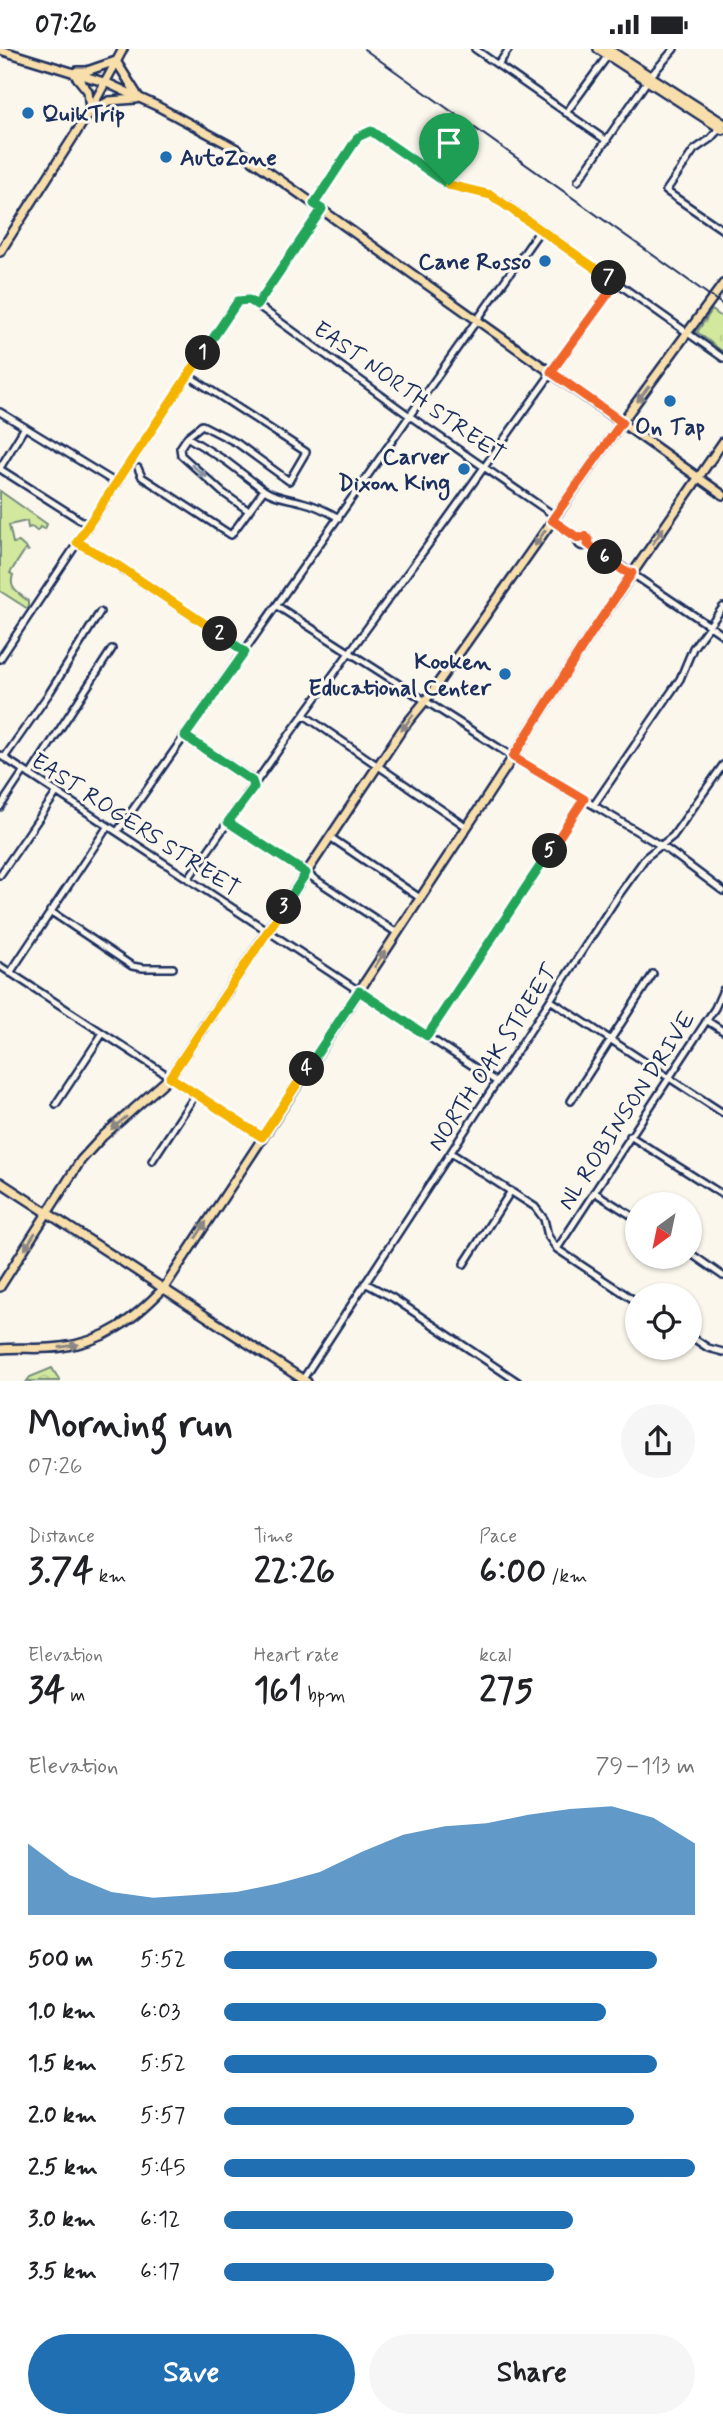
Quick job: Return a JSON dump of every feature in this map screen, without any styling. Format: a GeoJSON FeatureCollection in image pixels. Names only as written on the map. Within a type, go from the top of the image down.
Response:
{"type":"FeatureCollection","features":[{"type":"Feature","properties":{"kind":"main road"},"geometry":{"type":"LineString","coordinates":[[0,252],[107,83],[123,49]]}},
{"type":"Feature","properties":{"kind":"main road"},"geometry":{"type":"LineString","coordinates":[[598,49],[610,51],[722,126]]}},
{"type":"Feature","properties":{"kind":"main road"},"geometry":{"type":"LineString","coordinates":[[0,50],[107,83],[234,148],[723,495]]}},
{"type":"Feature","properties":{"kind":"main road"},"geometry":{"type":"LineString","coordinates":[[69,71],[87,71],[116,61]]}},
{"type":"Feature","properties":{"kind":"main road"},"geometry":{"type":"LineString","coordinates":[[116,61],[141,99]]}},
{"type":"Feature","properties":{"kind":"main road"},"geometry":{"type":"LineString","coordinates":[[69,71],[85,86],[90,96],[90,111]]}},
{"type":"Feature","properties":{"kind":"main road"},"geometry":{"type":"LineString","coordinates":[[90,111],[109,101],[141,99]]}},
{"type":"Feature","properties":{"kind":"main road"},"geometry":{"type":"LineString","coordinates":[[0,1287],[81,1160],[170,1077],[403,728],[426,700],[622,422],[723,286]]}},
{"type":"Feature","properties":{"kind":"main road"},"geometry":{"type":"LineString","coordinates":[[0,1349],[59,1347],[103,1337],[136,1316],[164,1287],[513,757],[590,635],[723,442]]}},
{"type":"Feature","properties":{"kind":"main road"},"geometry":{"type":"LineString","coordinates":[[0,1182],[305,1380]]}},
{"type":"Feature","properties":{"kind":"street"},"geometry":{"type":"LineString","coordinates":[[475,49],[607,141]]}},
{"type":"Feature","properties":{"kind":"street"},"geometry":{"type":"LineString","coordinates":[[498,65],[509,49]]}},
{"type":"Feature","properties":{"kind":"street"},"geometry":{"type":"LineString","coordinates":[[578,181],[649,79],[674,49]]}},
{"type":"Feature","properties":{"kind":"street"},"geometry":{"type":"LineString","coordinates":[[566,113],[610,51]]}},
{"type":"Feature","properties":{"kind":"street"},"geometry":{"type":"LineString","coordinates":[[722,126],[694,150],[666,191],[723,230]]}},
{"type":"Feature","properties":{"kind":"street"},"geometry":{"type":"LineString","coordinates":[[314,204],[358,137],[371,131],[441,181],[491,195],[723,358]]}},
{"type":"Feature","properties":{"kind":"street"},"geometry":{"type":"LineString","coordinates":[[257,305],[322,209]]}},
{"type":"Feature","properties":{"kind":"street"},"geometry":{"type":"LineString","coordinates":[[117,832],[541,229]]}},
{"type":"Feature","properties":{"kind":"street"},"geometry":{"type":"LineString","coordinates":[[188,879],[616,283]]}},
{"type":"Feature","properties":{"kind":"street","name":"EAST NORTH STREET"},"geometry":{"type":"LineString","coordinates":[[189,376],[234,305],[242,299],[249,300],[411,417],[484,465],[578,538],[580,546],[588,544],[624,571],[632,573]]}},
{"type":"Feature","properties":{"kind":"street"},"geometry":{"type":"LineString","coordinates":[[0,658],[189,376],[306,452],[289,481],[237,443],[202,425],[187,437],[180,448],[181,455],[249,512]]}},
{"type":"Feature","properties":{"kind":"street"},"geometry":{"type":"LineString","coordinates":[[0,412],[116,482]]}},
{"type":"Feature","properties":{"kind":"street"},"geometry":{"type":"LineString","coordinates":[[25,427],[0,468],[88,525]]}},
{"type":"Feature","properties":{"kind":"street"},"geometry":{"type":"LineString","coordinates":[[187,437],[274,496],[301,502],[339,518]]}},
{"type":"Feature","properties":{"kind":"street"},"geometry":{"type":"LineString","coordinates":[[138,468],[142,477],[231,535],[264,490]]}},
{"type":"Feature","properties":{"kind":"street"},"geometry":{"type":"LineString","coordinates":[[77,542],[120,567],[245,652]]}},
{"type":"Feature","properties":{"kind":"street"},"geometry":{"type":"LineString","coordinates":[[632,573],[723,635]]}},
{"type":"Feature","properties":{"kind":"street"},"geometry":{"type":"LineString","coordinates":[[277,606],[513,757],[660,846],[723,891]]}},
{"type":"Feature","properties":{"kind":"street"},"geometry":{"type":"LineString","coordinates":[[594,805],[680,679],[693,648],[723,607]]}},
{"type":"Feature","properties":{"kind":"street"},"geometry":{"type":"LineString","coordinates":[[2,756],[50,692],[100,612]]}},
{"type":"Feature","properties":{"kind":"street"},"geometry":{"type":"LineString","coordinates":[[0,807],[27,773],[112,649]]}},
{"type":"Feature","properties":{"kind":"street"},"geometry":{"type":"LineString","coordinates":[[304,715],[467,827]]}},
{"type":"Feature","properties":{"kind":"street"},"geometry":{"type":"LineString","coordinates":[[185,736],[251,779],[254,787]]}},
{"type":"Feature","properties":{"kind":"street","name":"EAST ROGERS STREET"},"geometry":{"type":"LineString","coordinates":[[2,756],[496,1082]]}},
{"type":"Feature","properties":{"kind":"street","name":"NORTH OAK STREET"},"geometry":{"type":"LineString","coordinates":[[305,1380],[496,1082],[646,857],[673,836],[723,765]]}},
{"type":"Feature","properties":{"kind":"street"},"geometry":{"type":"LineString","coordinates":[[0,875],[57,792]]}},
{"type":"Feature","properties":{"kind":"street"},"geometry":{"type":"LineString","coordinates":[[427,1036],[584,799]]}},
{"type":"Feature","properties":{"kind":"street"},"geometry":{"type":"LineString","coordinates":[[228,822],[397,933]]}},
{"type":"Feature","properties":{"kind":"street"},"geometry":{"type":"LineString","coordinates":[[10,973],[108,826]]}},
{"type":"Feature","properties":{"kind":"street"},"geometry":{"type":"LineString","coordinates":[[330,837],[420,898]]}},
{"type":"Feature","properties":{"kind":"street"},"geometry":{"type":"LineString","coordinates":[[50,911],[132,966],[173,968]]}},
{"type":"Feature","properties":{"kind":"street"},"geometry":{"type":"LineString","coordinates":[[0,966],[262,1137]]}},
{"type":"Feature","properties":{"kind":"street"},"geometry":{"type":"LineString","coordinates":[[571,1101],[653,974]]}},
{"type":"Feature","properties":{"kind":"street","name":"NL ROBINSON DRIVE"},"geometry":{"type":"LineString","coordinates":[[557,1249],[715,1008],[723,990]]}},
{"type":"Feature","properties":{"kind":"street"},"geometry":{"type":"LineString","coordinates":[[550,1000],[723,1113]]}},
{"type":"Feature","properties":{"kind":"street"},"geometry":{"type":"LineString","coordinates":[[706,1020],[723,1031]]}},
{"type":"Feature","properties":{"kind":"street"},"geometry":{"type":"LineString","coordinates":[[56,1104],[103,1033]]}},
{"type":"Feature","properties":{"kind":"street"},"geometry":{"type":"LineString","coordinates":[[152,1161],[196,1094]]}},
{"type":"Feature","properties":{"kind":"street"},"geometry":{"type":"LineString","coordinates":[[630,1136],[723,1195]]}},
{"type":"Feature","properties":{"kind":"street"},"geometry":{"type":"LineString","coordinates":[[451,1153],[540,1213],[548,1236],[557,1249],[625,1294]]}},
{"type":"Feature","properties":{"kind":"street"},"geometry":{"type":"LineString","coordinates":[[464,1264],[511,1191]]}},
{"type":"Feature","properties":{"kind":"street"},"geometry":{"type":"LineString","coordinates":[[594,1192],[625,1211]]}},
{"type":"Feature","properties":{"kind":"street"},"geometry":{"type":"LineString","coordinates":[[702,1261],[723,1276]]}},
{"type":"Feature","properties":{"kind":"street"},"geometry":{"type":"LineString","coordinates":[[365,1283],[393,1298],[518,1381]]}},
{"type":"Feature","properties":{"kind":"street"},"geometry":{"type":"LineString","coordinates":[[702,1344],[723,1352]]}},
{"type":"Feature","properties":{"kind":"green space"},"geometry":{"type":"Polygon","coordinates":[[[712,310],[723,318],[723,352],[697,332],[712,310]]]}},
{"type":"Feature","properties":{"kind":"green space"},"geometry":{"type":"Polygon","coordinates":[[[0,491],[47,524],[45,529],[40,527],[37,531],[32,527],[28,528],[27,521],[9,525],[13,543],[19,542],[29,551],[25,550],[10,573],[13,575],[13,587],[28,601],[28,609],[0,591],[0,491]]]}},
{"type":"Feature","properties":{"kind":"green space"},"geometry":{"type":"Polygon","coordinates":[[[52,1368],[60,1381],[27,1381],[30,1377],[52,1368]]]}},
{"type":"Feature","properties":{"kind":"railway"},"geometry":{"type":"LineString","coordinates":[[364,49],[723,305]]}},
{"type":"Feature","properties":{"kind":"place","name":"QuikTrip"},"geometry":{"type":"Point","coordinates":[28,113]}},
{"type":"Feature","properties":{"kind":"place","name":"AutoZone"},"geometry":{"type":"Point","coordinates":[166,157]}},
{"type":"Feature","properties":{"kind":"place","name":"Cane Rosso"},"geometry":{"type":"Point","coordinates":[545,261]}},
{"type":"Feature","properties":{"kind":"place","name":"On Tap"},"geometry":{"type":"Point","coordinates":[670,401]}},
{"type":"Feature","properties":{"kind":"place","name":"Carver Dixon King"},"geometry":{"type":"Point","coordinates":[464,469]}},
{"type":"Feature","properties":{"kind":"place","name":"Kooken Educational Center"},"geometry":{"type":"Point","coordinates":[505,674]}},
{"type":"Feature","properties":{"kind":"route"},"geometry":{"type":"LineString","coordinates":[[371,131],[449,185],[491,195],[616,283],[551,372],[622,422],[552,520],[578,538],[585,536],[589,540],[588,544],[624,571],[632,573],[513,757],[584,799],[581,805],[427,1036],[359,991],[262,1137],[170,1077],[306,873],[228,822],[254,787],[251,779],[185,736],[245,652],[120,567],[77,542],[234,305],[242,299],[257,305],[292,255],[322,209],[314,204],[358,137],[371,131]]}}]}
